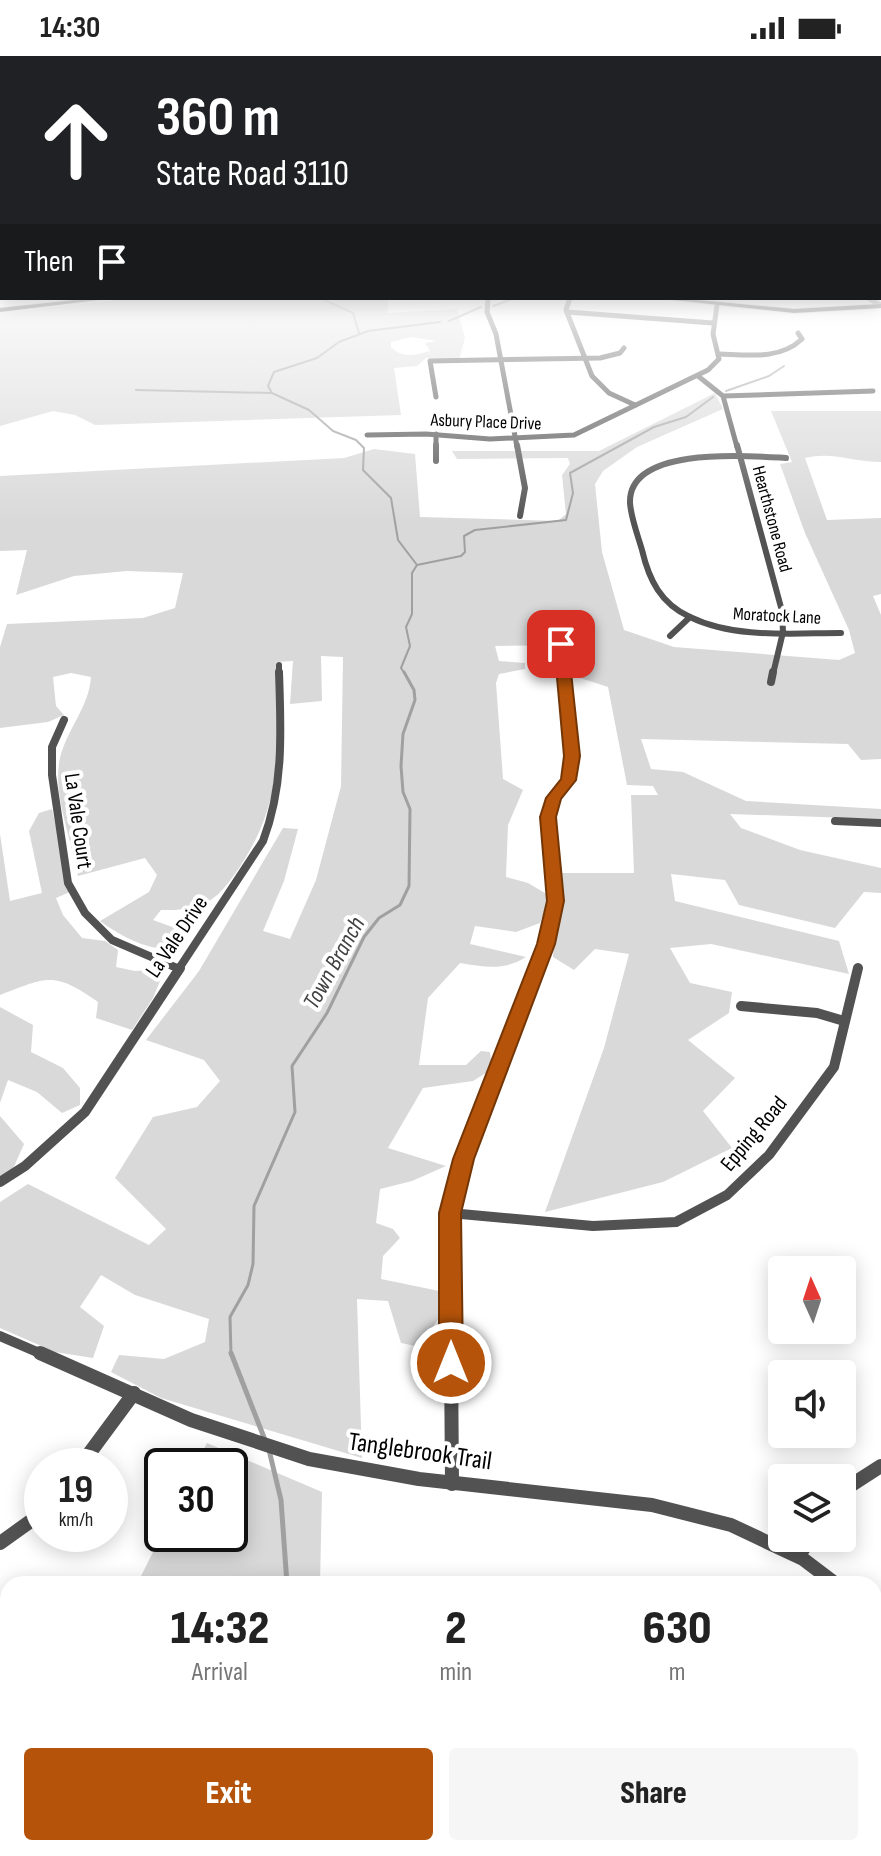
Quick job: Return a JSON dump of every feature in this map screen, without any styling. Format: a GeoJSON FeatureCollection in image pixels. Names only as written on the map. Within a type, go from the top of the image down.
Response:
{"type":"FeatureCollection","features":[{"type":"Feature","properties":{"kind":"street"},"geometry":{"type":"LineString","coordinates":[[501,356],[525,488],[520,516]]}},
{"type":"Feature","properties":{"kind":"street"},"geometry":{"type":"LineString","coordinates":[[584,356],[596,383],[635,405]]}},
{"type":"Feature","properties":{"kind":"street"},"geometry":{"type":"LineString","coordinates":[[436,397],[430,361],[607,356]]}},
{"type":"Feature","properties":{"kind":"street","name":"Asbury Place Drive"},"geometry":{"type":"LineString","coordinates":[[367,435],[436,434],[517,439],[574,435],[698,376],[720,356]]}},
{"type":"Feature","properties":{"kind":"street"},"geometry":{"type":"LineString","coordinates":[[698,376],[723,396],[873,391]]}},
{"type":"Feature","properties":{"kind":"street","name":"Hearthstone Road"},"geometry":{"type":"LineString","coordinates":[[723,396],[782,611],[783,632],[771,682]]}},
{"type":"Feature","properties":{"kind":"street"},"geometry":{"type":"LineString","coordinates":[[436,434],[436,461]]}},
{"type":"Feature","properties":{"kind":"street","name":"Moratock Lane"},"geometry":{"type":"LineString","coordinates":[[786,458],[740,456],[686,459],[660,465],[641,476],[631,488],[630,501],[655,587],[665,601],[690,617],[730,629],[841,633]]}},
{"type":"Feature","properties":{"kind":"street"},"geometry":{"type":"LineString","coordinates":[[670,636],[690,617]]}},
{"type":"Feature","properties":{"kind":"street"},"geometry":{"type":"LineString","coordinates":[[452,1484],[450,1213],[464,1159],[546,944],[555,901],[548,817],[554,798],[568,780],[572,756],[561,644]]}},
{"type":"Feature","properties":{"kind":"street","name":"La Vale Drive"},"geometry":{"type":"LineString","coordinates":[[0,1182],[25,1166],[85,1112],[263,841],[275,814],[280,790],[279,665]]}},
{"type":"Feature","properties":{"kind":"street","name":"La Vale Court"},"geometry":{"type":"LineString","coordinates":[[64,720],[52,747],[52,775],[68,883],[85,913],[112,940],[177,968]]}},
{"type":"Feature","properties":{"kind":"street"},"geometry":{"type":"LineString","coordinates":[[835,821],[881,823]]}},
{"type":"Feature","properties":{"kind":"street","name":"Epping Road"},"geometry":{"type":"LineString","coordinates":[[450,1213],[593,1226],[676,1222],[727,1195],[769,1155],[834,1067],[858,968]]}},
{"type":"Feature","properties":{"kind":"street"},"geometry":{"type":"LineString","coordinates":[[741,1006],[817,1013],[844,1021]]}},
{"type":"Feature","properties":{"kind":"street","name":"Tanglebrook Trail"},"geometry":{"type":"LineString","coordinates":[[0,1336],[215,1429],[307,1459],[452,1484],[639,1502],[733,1523],[799,1555],[826,1576]]}},
{"type":"Feature","properties":{"kind":"street"},"geometry":{"type":"LineString","coordinates":[[93,1448],[134,1393]]}},
{"type":"Feature","properties":{"kind":"street"},"geometry":{"type":"LineString","coordinates":[[856,1482],[881,1466]]}},
{"type":"Feature","properties":{"kind":"street"},"geometry":{"type":"LineString","coordinates":[[0,1543],[24,1526]]}},
{"type":"Feature","properties":{"kind":"shaded area"},"geometry":{"type":"Polygon","coordinates":[[[0,356],[460,356],[459,360],[426,358],[417,366],[394,368],[401,415],[95,425],[75,415],[53,411],[0,426],[0,356]]]}},
{"type":"Feature","properties":{"kind":"shaded area"},"geometry":{"type":"Polygon","coordinates":[[[715,393],[723,409],[637,447],[603,471],[595,484],[602,552],[624,630],[674,647],[839,660],[855,653],[849,630],[805,533],[780,464],[792,462],[771,411],[881,411],[881,462],[834,456],[805,458],[827,520],[881,518],[881,594],[873,596],[881,615],[881,759],[861,760],[848,744],[641,739],[651,769],[683,772],[746,801],[881,809],[881,819],[730,814],[741,828],[800,850],[881,868],[881,893],[864,892],[835,928],[739,905],[725,880],[671,874],[675,901],[839,941],[849,974],[711,944],[670,948],[690,983],[732,992],[729,1013],[688,1040],[735,1078],[703,1111],[732,1148],[663,1182],[545,1212],[604,1048],[629,954],[595,949],[574,970],[553,957],[559,873],[634,873],[631,795],[658,795],[653,786],[627,785],[608,687],[571,675],[568,645],[495,646],[499,661],[525,663],[525,669],[499,674],[496,683],[503,779],[523,790],[508,825],[506,877],[528,883],[550,896],[540,923],[516,932],[475,926],[470,944],[526,957],[502,966],[460,963],[428,998],[419,1065],[466,1065],[481,1051],[490,1052],[492,1069],[473,1081],[423,1088],[388,1148],[446,1166],[412,1181],[380,1189],[376,1223],[393,1229],[400,1238],[383,1256],[381,1279],[444,1292],[440,1316],[420,1347],[401,1343],[388,1301],[357,1299],[362,1458],[161,1398],[111,1372],[119,1355],[164,1359],[205,1342],[209,1319],[135,1295],[101,1275],[80,1307],[104,1326],[93,1358],[55,1352],[0,1328],[0,1202],[28,1184],[149,1245],[166,1229],[115,1178],[153,1117],[197,1107],[220,1081],[204,1060],[146,1040],[199,971],[283,828],[298,829],[284,881],[263,931],[290,939],[316,880],[341,786],[343,657],[321,656],[322,701],[290,704],[293,661],[276,662],[276,767],[266,815],[256,839],[241,865],[217,895],[199,906],[161,910],[153,920],[189,933],[181,943],[158,948],[133,941],[100,921],[149,892],[157,875],[145,858],[78,876],[59,787],[60,758],[86,698],[91,677],[71,673],[53,677],[56,706],[64,715],[48,722],[0,728],[0,647],[7,624],[143,618],[175,608],[183,573],[127,571],[74,576],[16,595],[27,550],[0,551],[0,476],[344,458],[374,449],[415,454],[420,517],[558,521],[566,514],[562,475],[570,464],[568,458],[457,459],[452,451],[599,451],[715,393]]]}},
{"type":"Feature","properties":{"kind":"shaded area"},"geometry":{"type":"Polygon","coordinates":[[[52,809],[70,892],[56,898],[63,915],[82,938],[105,941],[118,950],[116,967],[135,971],[165,969],[153,998],[132,1030],[96,1018],[98,1002],[60,981],[40,981],[0,995],[0,834],[10,901],[42,893],[29,831],[39,813],[52,809]]]}},
{"type":"Feature","properties":{"kind":"shaded area"},"geometry":{"type":"Polygon","coordinates":[[[0,1007],[33,1025],[31,1052],[63,1068],[80,1088],[80,1105],[62,1113],[37,1092],[8,1080],[0,1103],[0,1007]]]}},
{"type":"Feature","properties":{"kind":"shaded area"},"geometry":{"type":"Polygon","coordinates":[[[0,1116],[24,1144],[12,1171],[0,1177],[0,1116]]]}},
{"type":"Feature","properties":{"kind":"shaded area"},"geometry":{"type":"Polygon","coordinates":[[[248,1460],[322,1492],[320,1576],[141,1576],[153,1552],[248,1552],[248,1460]]]}},
{"type":"Feature","properties":{"kind":"waterway","name":"Town Branch"},"geometry":{"type":"LineString","coordinates":[[272,393],[268,386],[274,372],[320,356]]}},
{"type":"Feature","properties":{"kind":"waterway"},"geometry":{"type":"LineString","coordinates":[[726,391],[769,376],[784,366]]}},
{"type":"Feature","properties":{"kind":"waterway"},"geometry":{"type":"LineString","coordinates":[[136,390],[272,393]]}},
{"type":"Feature","properties":{"kind":"waterway","name":"Town Branch"},"geometry":{"type":"LineString","coordinates":[[272,393],[309,410],[333,431],[356,440],[364,448],[363,470],[391,498],[398,540],[417,565]]}},
{"type":"Feature","properties":{"kind":"waterway"},"geometry":{"type":"LineString","coordinates":[[417,565],[461,556],[465,552],[464,536],[475,530],[566,520],[573,493],[570,473],[654,427],[686,417],[713,397]]}},
{"type":"Feature","properties":{"kind":"waterway","name":"Town Branch"},"geometry":{"type":"LineString","coordinates":[[405,674],[401,668],[410,646],[406,627],[412,614],[412,573],[417,565]]}},
{"type":"Feature","properties":{"kind":"waterway","name":"Town Branch"},"geometry":{"type":"LineString","coordinates":[[231,1355],[230,1317],[248,1285],[253,1264],[254,1206],[295,1112],[292,1066],[327,1013],[364,937],[379,918],[400,905],[409,886],[410,809],[403,792],[401,766],[403,734],[415,700],[414,690],[404,672]]}},
{"type":"Feature","properties":{"kind":"waterway","name":"Town Branch"},"geometry":{"type":"LineString","coordinates":[[231,1353],[265,1440]]}},
{"type":"Feature","properties":{"kind":"waterway","name":"Town Branch"},"geometry":{"type":"LineString","coordinates":[[269,1450],[281,1500],[286,1576]]}},
{"type":"Feature","properties":{"kind":"route"},"geometry":{"type":"LineString","coordinates":[[451,1363],[450,1213],[464,1159],[546,944],[555,901],[548,817],[554,798],[571,773],[572,756],[561,644]]}}]}
